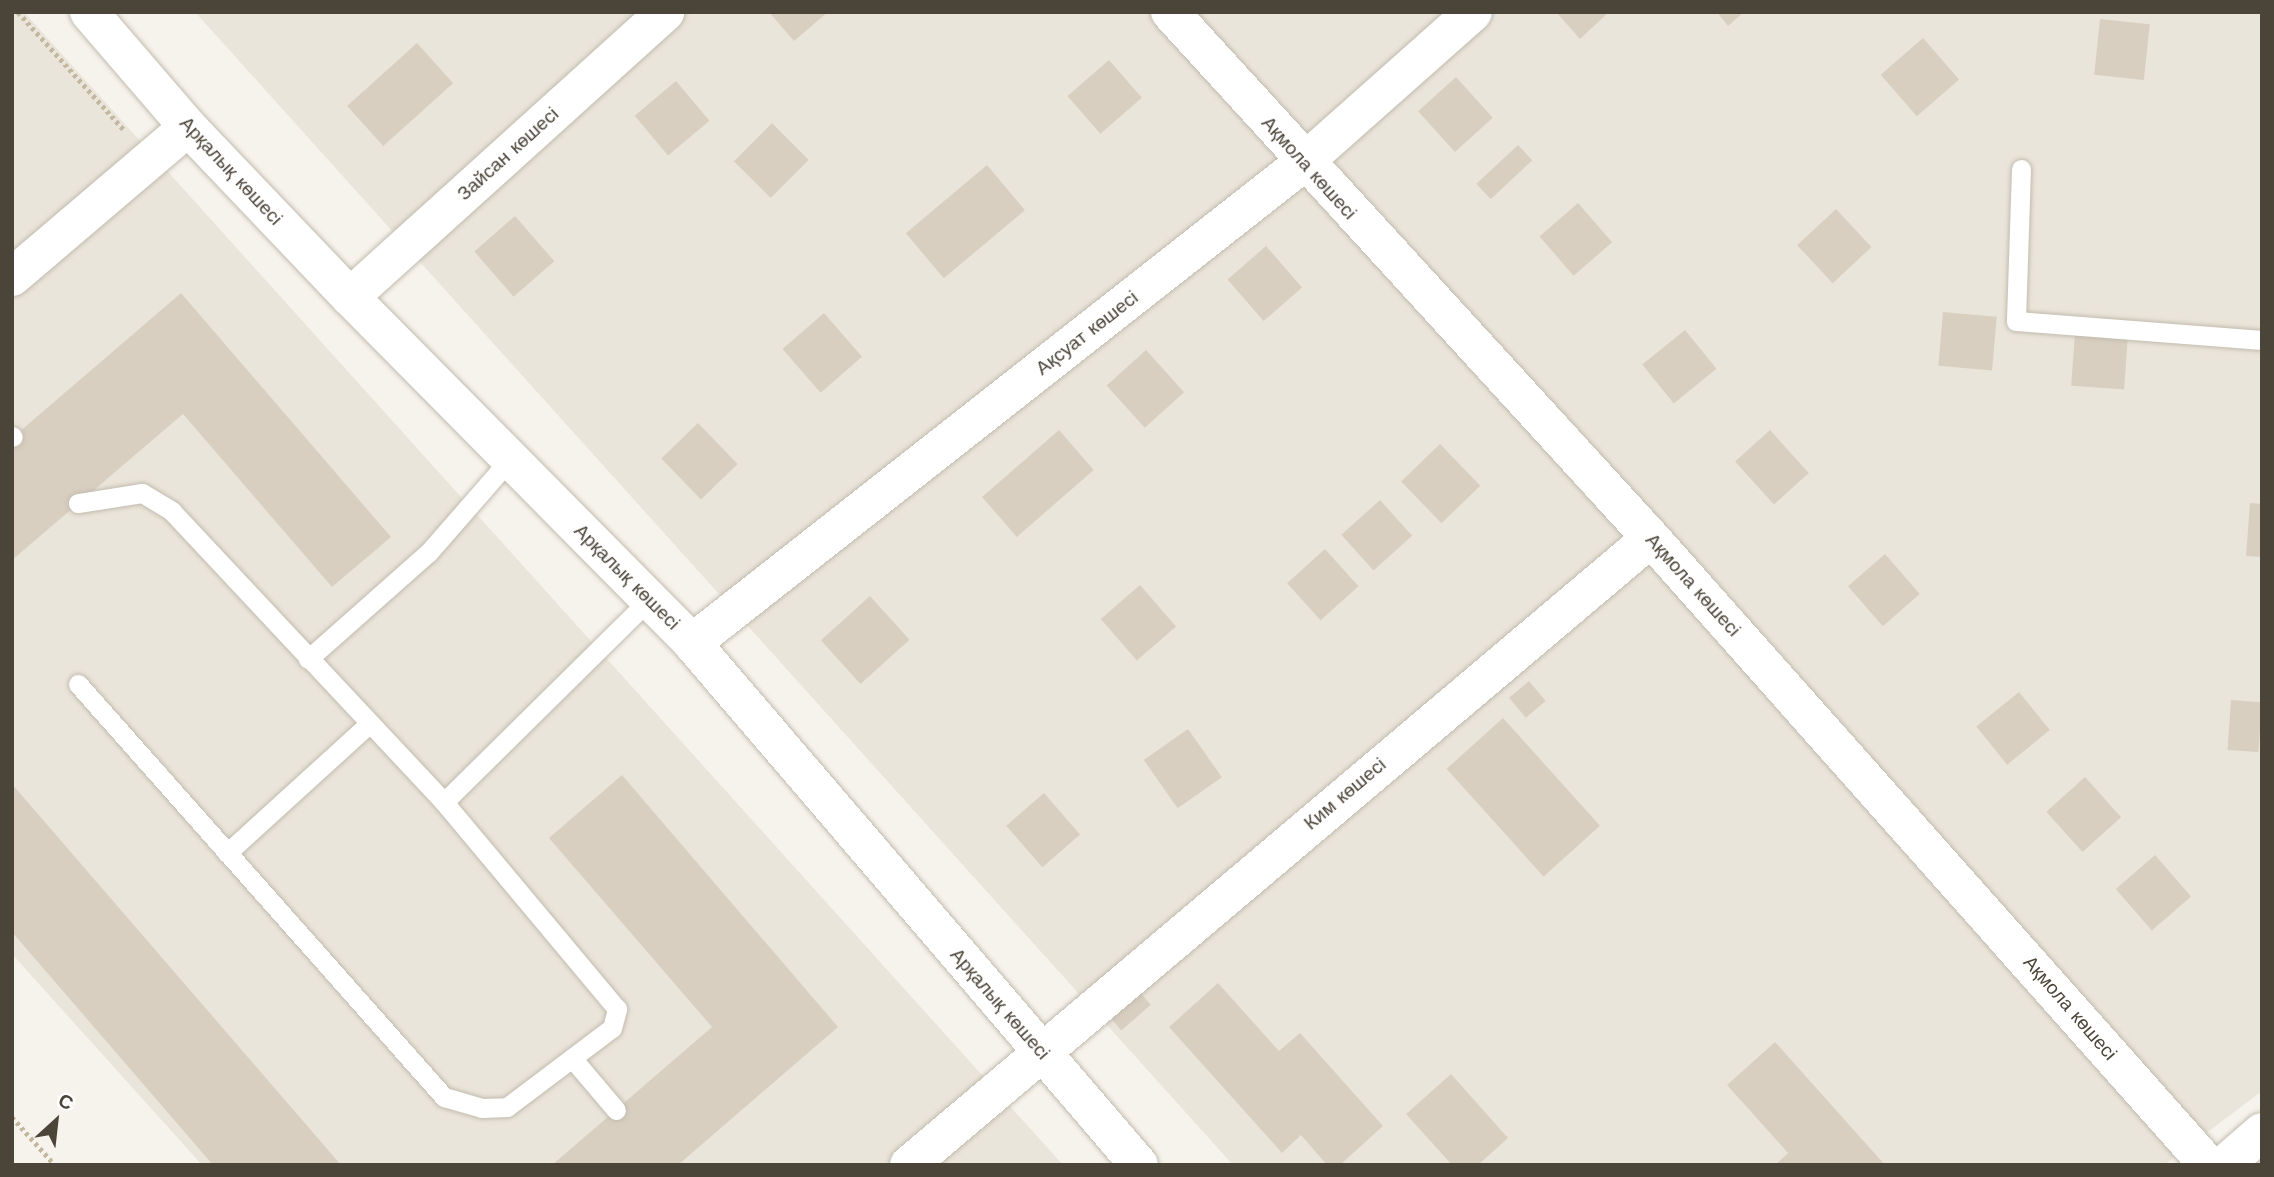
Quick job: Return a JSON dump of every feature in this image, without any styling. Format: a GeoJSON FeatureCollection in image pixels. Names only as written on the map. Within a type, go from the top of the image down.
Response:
{"type":"FeatureCollection","features":[{"type":"Feature","properties":{"kind":"street","name":"Арқалық көшесі"},"geometry":{"type":"LineString","coordinates":[[89,12],[188,127],[350,297],[692,643],[1139,1165]]}},
{"type":"Feature","properties":{"kind":"street","name":"Зайсан көшесі"},"geometry":{"type":"LineString","coordinates":[[350,297],[665,12]]}},
{"type":"Feature","properties":{"kind":"street","name":"Ақмола көшесі"},"geometry":{"type":"LineString","coordinates":[[1170,12],[1303,163],[1651,538],[2208,1165]]}},
{"type":"Feature","properties":{"kind":"street","name":"Ақсуат көшесі"},"geometry":{"type":"LineString","coordinates":[[692,643],[1303,163],[1473,12]]}},
{"type":"Feature","properties":{"kind":"street"},"geometry":{"type":"LineString","coordinates":[[12,277],[188,127]]}},
{"type":"Feature","properties":{"kind":"street","name":"Ким көшесі"},"geometry":{"type":"LineString","coordinates":[[909,1165],[1040,1051],[1651,538]]}},
{"type":"Feature","properties":{"kind":"street"},"geometry":{"type":"LineString","coordinates":[[2224,1165],[2262,1132]]}},
{"type":"Feature","properties":{"kind":"lane"},"geometry":{"type":"LineString","coordinates":[[2021,169],[2016,321],[2262,340]]}},
{"type":"Feature","properties":{"kind":"lane"},"geometry":{"type":"LineString","coordinates":[[308,659],[428,553],[510,459]]}},
{"type":"Feature","properties":{"kind":"lane"},"geometry":{"type":"LineString","coordinates":[[78,503],[142,493],[158,499],[444,802],[617,1009],[612,1028],[507,1107],[482,1108],[444,1097],[78,684]]}},
{"type":"Feature","properties":{"kind":"lane"},"geometry":{"type":"LineString","coordinates":[[444,802],[649,600]]}},
{"type":"Feature","properties":{"kind":"lane"},"geometry":{"type":"LineString","coordinates":[[227,853],[369,724]]}},
{"type":"Feature","properties":{"kind":"lane"},"geometry":{"type":"LineString","coordinates":[[572,1058],[616,1110]]}},
{"type":"Feature","properties":{"kind":"path"},"geometry":{"type":"LineString","coordinates":[[18,12],[150,159]]}},
{"type":"Feature","properties":{"kind":"path"},"geometry":{"type":"LineString","coordinates":[[12,1117],[55,1165]]}},
{"type":"Feature","properties":{"kind":"shaded area"},"geometry":{"type":"Polygon","coordinates":[[[12,12],[24,12],[1063,1165],[202,1165],[12,954],[12,12]]]}},
{"type":"Feature","properties":{"kind":"shaded area"},"geometry":{"type":"Polygon","coordinates":[[[195,12],[2262,12],[2262,1091],[2164,1165],[1233,1165],[195,12]]]}},
{"type":"Feature","properties":{"kind":"building"},"geometry":{"type":"Polygon","coordinates":[[[769,12],[828,12],[794,41],[769,12]]]}},
{"type":"Feature","properties":{"kind":"building"},"geometry":{"type":"Polygon","coordinates":[[[1556,12],[1609,12],[1580,39],[1556,12]]]}},
{"type":"Feature","properties":{"kind":"building"},"geometry":{"type":"Polygon","coordinates":[[[1717,12],[1744,12],[1728,26],[1717,12]]]}},
{"type":"Feature","properties":{"kind":"building"},"geometry":{"type":"Polygon","coordinates":[[[2100,19],[2150,24],[2144,80],[2094,75],[2100,19]]]}},
{"type":"Feature","properties":{"kind":"building"},"geometry":{"type":"Polygon","coordinates":[[[1923,38],[1959,80],[1917,116],[1881,75],[1923,38]]]}},
{"type":"Feature","properties":{"kind":"building"},"geometry":{"type":"Polygon","coordinates":[[[417,43],[453,83],[383,146],[347,106],[417,43]]]}},
{"type":"Feature","properties":{"kind":"building"},"geometry":{"type":"Polygon","coordinates":[[[1109,60],[1142,98],[1100,134],[1067,96],[1109,60]]]}},
{"type":"Feature","properties":{"kind":"building"},"geometry":{"type":"Polygon","coordinates":[[[1456,77],[1493,118],[1455,152],[1418,111],[1456,77]]]}},
{"type":"Feature","properties":{"kind":"building"},"geometry":{"type":"Polygon","coordinates":[[[676,81],[709,121],[668,156],[635,116],[676,81]]]}},
{"type":"Feature","properties":{"kind":"building"},"geometry":{"type":"Polygon","coordinates":[[[772,123],[809,160],[771,198],[734,161],[772,123]]]}},
{"type":"Feature","properties":{"kind":"building"},"geometry":{"type":"Polygon","coordinates":[[[1518,145],[1532,160],[1491,199],[1476,184],[1518,145]]]}},
{"type":"Feature","properties":{"kind":"building"},"geometry":{"type":"Polygon","coordinates":[[[987,165],[1025,210],[944,278],[906,233],[987,165]]]}},
{"type":"Feature","properties":{"kind":"building"},"geometry":{"type":"Polygon","coordinates":[[[1578,203],[1612,242],[1574,276],[1540,236],[1578,203]]]}},
{"type":"Feature","properties":{"kind":"building"},"geometry":{"type":"Polygon","coordinates":[[[1836,209],[1871,247],[1833,283],[1797,245],[1836,209]]]}},
{"type":"Feature","properties":{"kind":"building"},"geometry":{"type":"Polygon","coordinates":[[[515,216],[554,261],[514,297],[474,251],[515,216]]]}},
{"type":"Feature","properties":{"kind":"building"},"geometry":{"type":"Polygon","coordinates":[[[1266,246],[1302,288],[1264,321],[1228,279],[1266,246]]]}},
{"type":"Feature","properties":{"kind":"building"},"geometry":{"type":"Polygon","coordinates":[[[181,293],[391,537],[332,587],[183,414],[12,560],[12,438],[181,293]]]}},
{"type":"Feature","properties":{"kind":"building"},"geometry":{"type":"Polygon","coordinates":[[[1943,312],[1997,317],[1992,371],[1938,366],[1943,312]]]}},
{"type":"Feature","properties":{"kind":"building"},"geometry":{"type":"Polygon","coordinates":[[[824,313],[862,357],[821,393],[782,349],[824,313]]]}},
{"type":"Feature","properties":{"kind":"building"},"geometry":{"type":"Polygon","coordinates":[[[1685,330],[1716,369],[1674,403],[1642,365],[1685,330]]]}},
{"type":"Feature","properties":{"kind":"building"},"geometry":{"type":"Polygon","coordinates":[[[2075,332],[2128,336],[2124,390],[2071,386],[2075,332]]]}},
{"type":"Feature","properties":{"kind":"building"},"geometry":{"type":"Polygon","coordinates":[[[1146,350],[1184,392],[1145,428],[1107,385],[1146,350]]]}},
{"type":"Feature","properties":{"kind":"building"},"geometry":{"type":"Polygon","coordinates":[[[698,423],[738,464],[701,499],[661,458],[698,423]]]}},
{"type":"Feature","properties":{"kind":"building"},"geometry":{"type":"Polygon","coordinates":[[[1059,430],[1094,470],[1017,537],[982,497],[1059,430]]]}},
{"type":"Feature","properties":{"kind":"building"},"geometry":{"type":"Polygon","coordinates":[[[1770,430],[1809,473],[1774,505],[1735,461],[1770,430]]]}},
{"type":"Feature","properties":{"kind":"building"},"geometry":{"type":"Polygon","coordinates":[[[1440,444],[1480,486],[1441,523],[1401,482],[1440,444]]]}},
{"type":"Feature","properties":{"kind":"building"},"geometry":{"type":"Polygon","coordinates":[[[1380,500],[1412,536],[1373,570],[1341,535],[1380,500]]]}},
{"type":"Feature","properties":{"kind":"building"},"geometry":{"type":"Polygon","coordinates":[[[2250,503],[2262,504],[2262,557],[2246,556],[2250,503]]]}},
{"type":"Feature","properties":{"kind":"building"},"geometry":{"type":"Polygon","coordinates":[[[1325,549],[1358,586],[1321,620],[1287,583],[1325,549]]]}},
{"type":"Feature","properties":{"kind":"building"},"geometry":{"type":"Polygon","coordinates":[[[1885,554],[1920,594],[1883,626],[1848,586],[1885,554]]]}},
{"type":"Feature","properties":{"kind":"building"},"geometry":{"type":"Polygon","coordinates":[[[1140,585],[1176,627],[1137,661],[1101,619],[1140,585]]]}},
{"type":"Feature","properties":{"kind":"building"},"geometry":{"type":"Polygon","coordinates":[[[870,596],[909,640],[860,684],[821,640],[870,596]]]}},
{"type":"Feature","properties":{"kind":"building"},"geometry":{"type":"Polygon","coordinates":[[[1529,681],[1546,701],[1526,718],[1509,698],[1529,681]]]}},
{"type":"Feature","properties":{"kind":"building"},"geometry":{"type":"Polygon","coordinates":[[[2019,692],[2050,730],[2007,765],[1976,727],[2019,692]]]}},
{"type":"Feature","properties":{"kind":"building"},"geometry":{"type":"Polygon","coordinates":[[[2231,700],[2262,702],[2258,752],[2228,750],[2231,700]]]}},
{"type":"Feature","properties":{"kind":"building"},"geometry":{"type":"Polygon","coordinates":[[[1503,718],[1600,826],[1544,877],[1447,769],[1503,718]]]}},
{"type":"Feature","properties":{"kind":"building"},"geometry":{"type":"Polygon","coordinates":[[[1188,729],[1222,777],[1178,808],[1144,760],[1188,729]]]}},
{"type":"Feature","properties":{"kind":"building"},"geometry":{"type":"Polygon","coordinates":[[[622,775],[838,1027],[678,1165],[552,1165],[712,1027],[549,838],[622,775]]]}},
{"type":"Feature","properties":{"kind":"building"},"geometry":{"type":"Polygon","coordinates":[[[2085,777],[2121,817],[2082,852],[2046,812],[2085,777]]]}},
{"type":"Feature","properties":{"kind":"building"},"geometry":{"type":"Polygon","coordinates":[[[12,784],[341,1165],[213,1165],[12,932],[12,784]]]}},
{"type":"Feature","properties":{"kind":"building"},"geometry":{"type":"Polygon","coordinates":[[[1044,793],[1080,835],[1042,867],[1006,826],[1044,793]]]}},
{"type":"Feature","properties":{"kind":"building"},"geometry":{"type":"Polygon","coordinates":[[[2155,855],[2191,897],[2152,931],[2116,889],[2155,855]]]}},
{"type":"Feature","properties":{"kind":"building"},"geometry":{"type":"Polygon","coordinates":[[[1218,983],[1279,1051],[1300,1033],[1383,1126],[1340,1165],[1327,1165],[1301,1135],[1282,1153],[1169,1027],[1218,983]]]}},
{"type":"Feature","properties":{"kind":"building"},"geometry":{"type":"Polygon","coordinates":[[[1137,989],[1151,1005],[1121,1030],[1108,1015],[1137,989]]]}},
{"type":"Feature","properties":{"kind":"building"},"geometry":{"type":"Polygon","coordinates":[[[1775,1042],[1885,1165],[1775,1165],[1788,1153],[1727,1085],[1775,1042]]]}},
{"type":"Feature","properties":{"kind":"building"},"geometry":{"type":"Polygon","coordinates":[[[1451,1074],[1508,1138],[1478,1165],[1452,1165],[1406,1114],[1451,1074]]]}}]}
